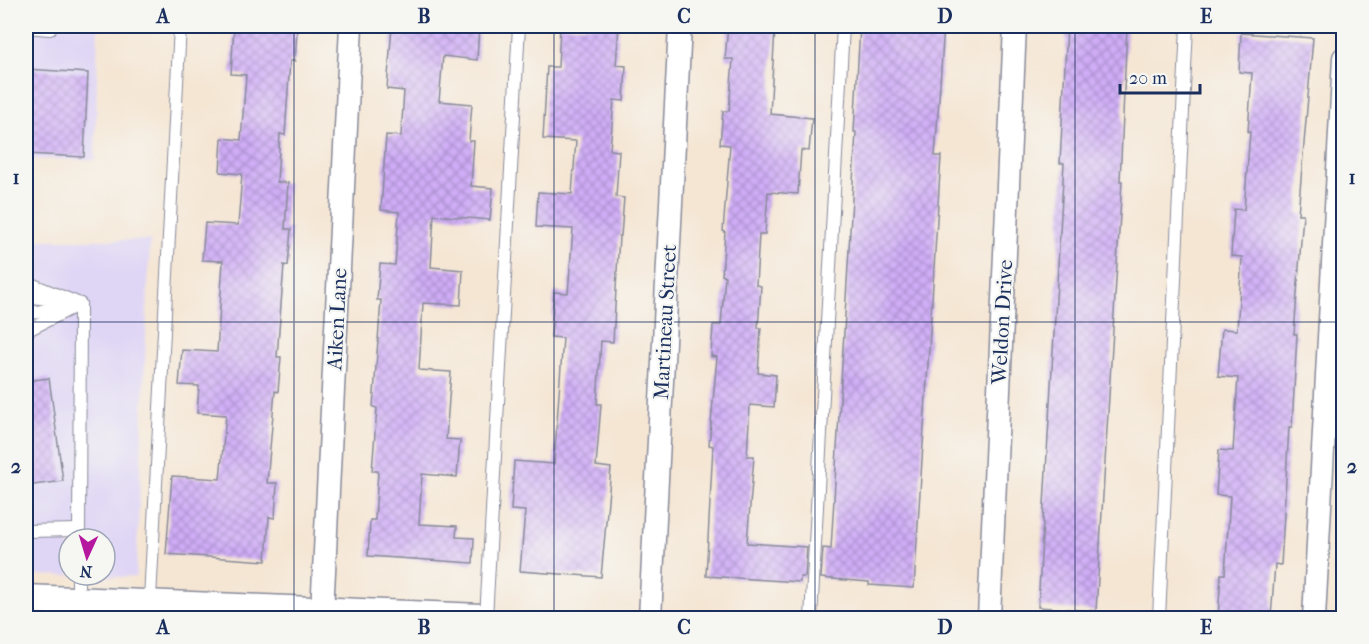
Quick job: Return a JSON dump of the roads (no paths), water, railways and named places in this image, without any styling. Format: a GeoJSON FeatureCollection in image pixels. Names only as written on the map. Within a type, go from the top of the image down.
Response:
{"type":"FeatureCollection","features":[{"type":"Feature","properties":{"kind":"street","name":"Aiken Lane"},"geometry":{"type":"LineString","coordinates":[[322,612],[351,26]]}},
{"type":"Feature","properties":{"kind":"street","name":"Martineau Street"},"geometry":{"type":"LineString","coordinates":[[650,618],[680,26]]}},
{"type":"Feature","properties":{"kind":"street","name":"Weldon Drive"},"geometry":{"type":"LineString","coordinates":[[989,618],[1015,26]]}},
{"type":"Feature","properties":{"kind":"street"},"geometry":{"type":"LineString","coordinates":[[1314,618],[1344,58]]}},
{"type":"Feature","properties":{"kind":"street"},"geometry":{"type":"LineString","coordinates":[[26,599],[78,587],[149,611],[322,612],[482,618]]}},
{"type":"Feature","properties":{"kind":"lane"},"geometry":{"type":"LineString","coordinates":[[149,611],[180,26]]}},
{"type":"Feature","properties":{"kind":"lane"},"geometry":{"type":"LineString","coordinates":[[486,618],[519,26]]}},
{"type":"Feature","properties":{"kind":"lane"},"geometry":{"type":"LineString","coordinates":[[811,618],[843,26]]}},
{"type":"Feature","properties":{"kind":"lane"},"geometry":{"type":"LineString","coordinates":[[1159,618],[1187,26]]}},
{"type":"Feature","properties":{"kind":"lane"},"geometry":{"type":"LineString","coordinates":[[26,27],[50,28]]}},
{"type":"Feature","properties":{"kind":"lane"},"geometry":{"type":"LineString","coordinates":[[26,282],[80,304]]}},
{"type":"Feature","properties":{"kind":"lane"},"geometry":{"type":"LineString","coordinates":[[26,296],[80,304]]}},
{"type":"Feature","properties":{"kind":"lane"},"geometry":{"type":"LineString","coordinates":[[26,314],[80,304]]}},
{"type":"Feature","properties":{"kind":"lane"},"geometry":{"type":"LineString","coordinates":[[26,331],[80,304]]}},
{"type":"Feature","properties":{"kind":"lane"},"geometry":{"type":"LineString","coordinates":[[79,527],[80,304]]}},
{"type":"Feature","properties":{"kind":"lane"},"geometry":{"type":"LineString","coordinates":[[26,531],[57,533]]}}]}
